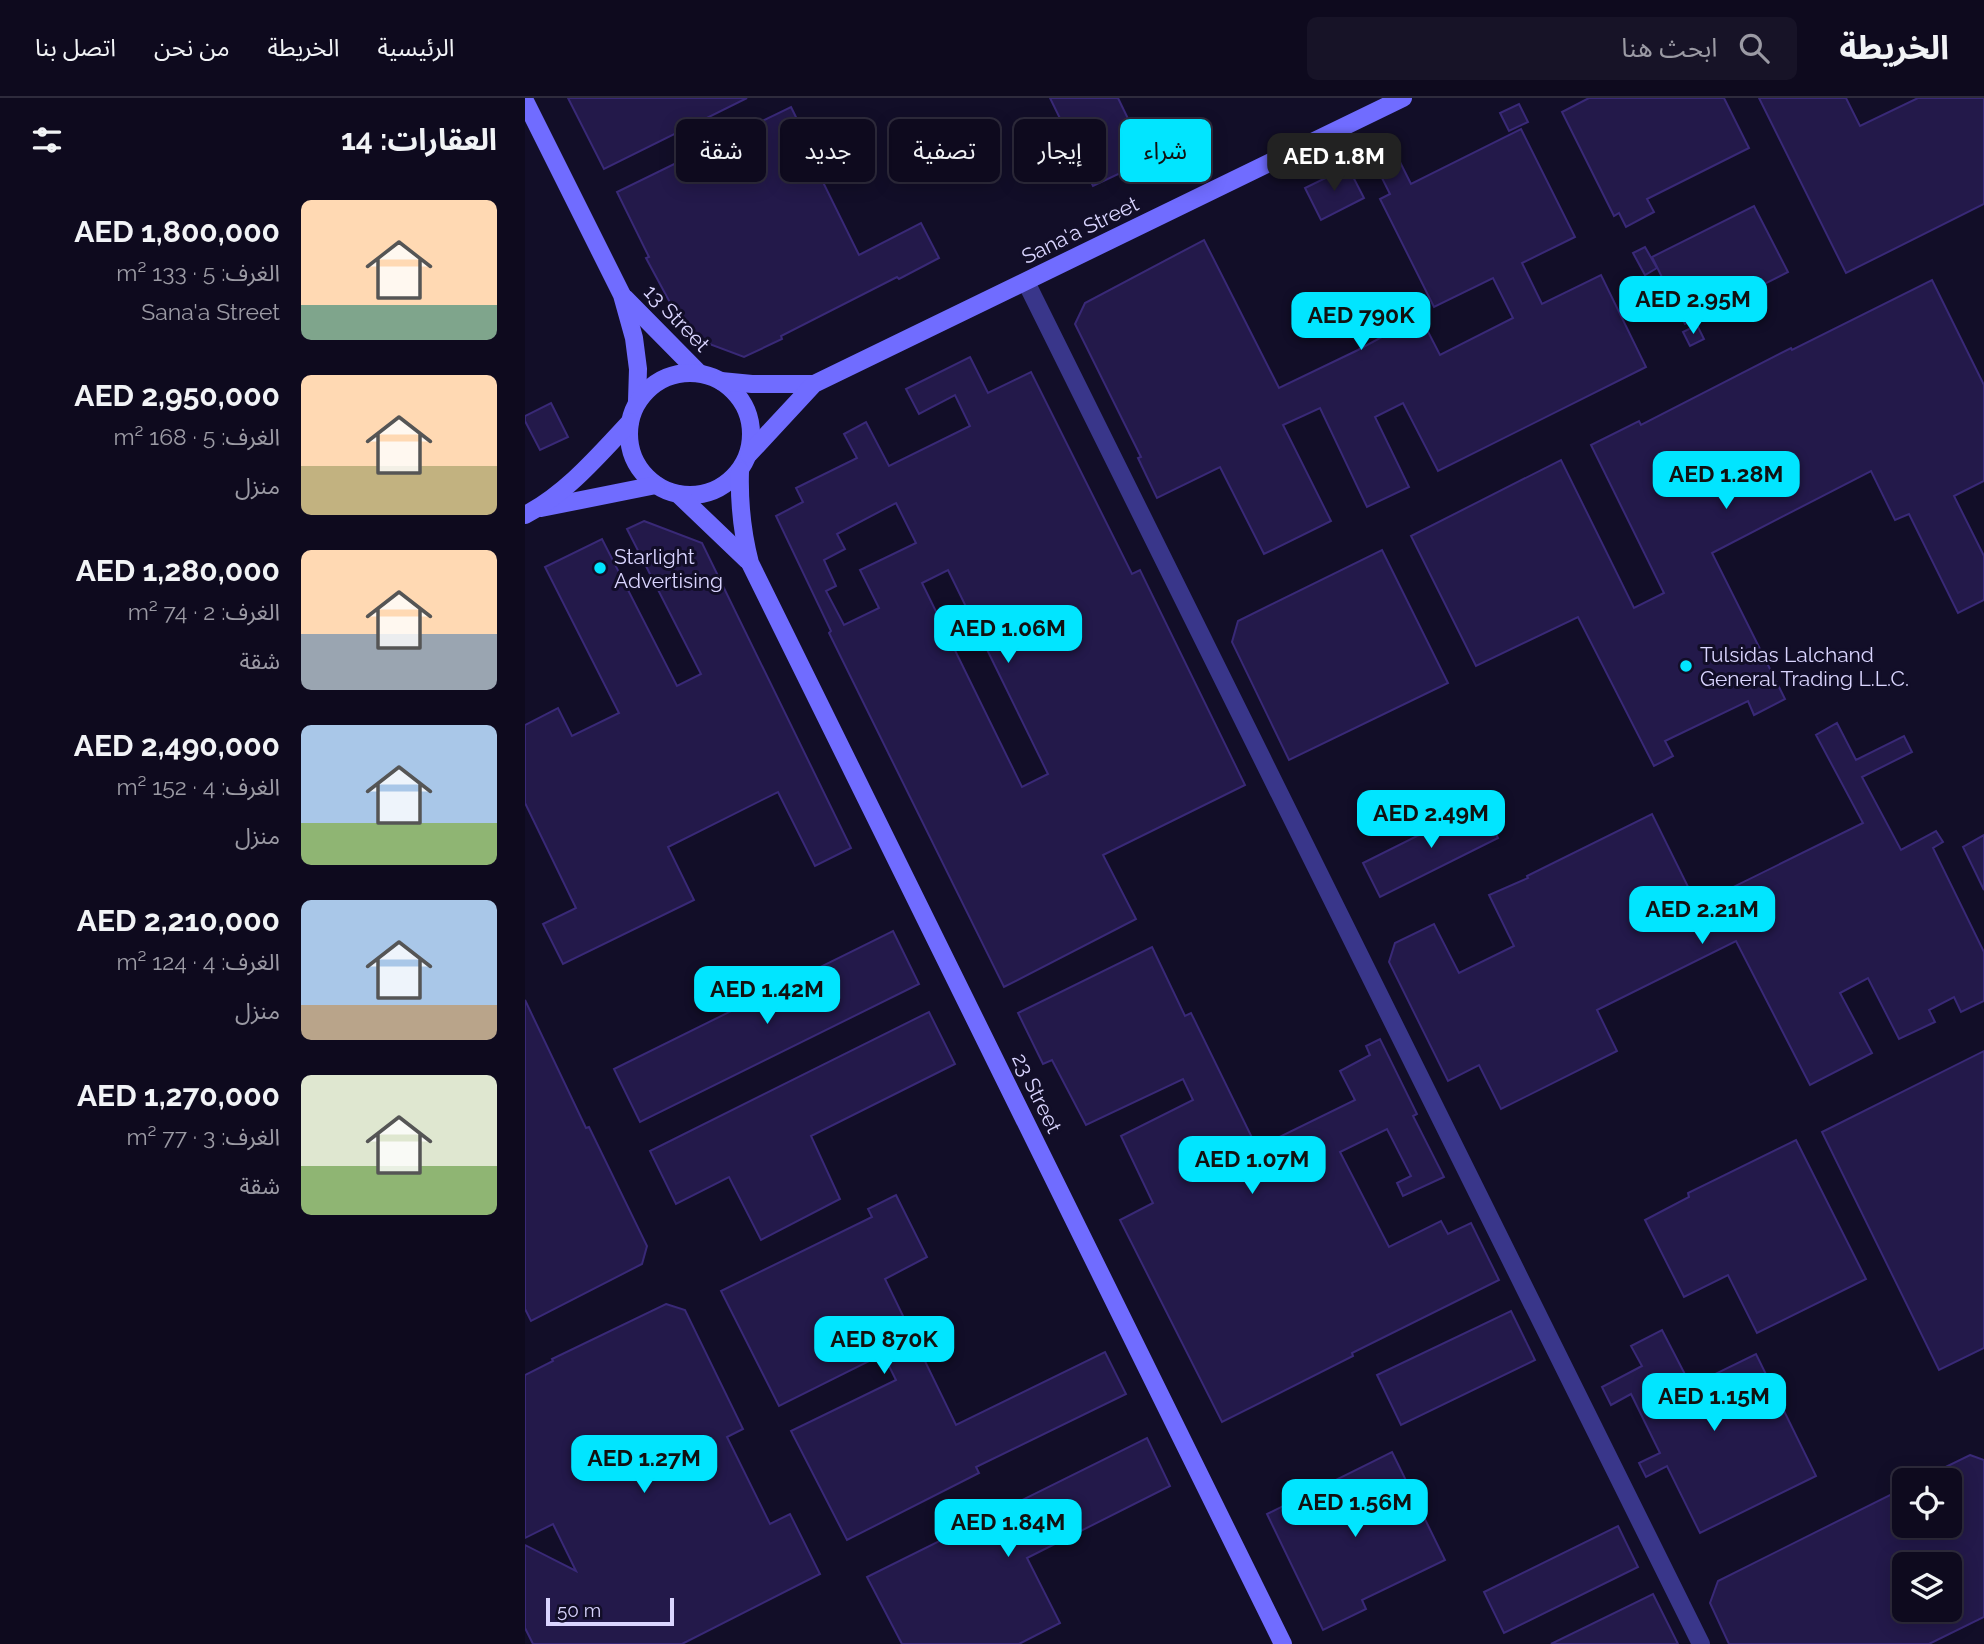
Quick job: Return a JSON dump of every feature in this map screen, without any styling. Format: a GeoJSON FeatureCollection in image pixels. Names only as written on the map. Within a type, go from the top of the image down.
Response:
{"type":"FeatureCollection","features":[{"type":"Feature","properties":{"kind":"street","name":"Sana'a Street"},"geometry":{"type":"LineString","coordinates":[[749,454],[814,384],[1403,98]]}},
{"type":"Feature","properties":{"kind":"street","name":"13 Street"},"geometry":{"type":"LineString","coordinates":[[525,101],[622,295],[634,338],[638,369],[637,401]]}},
{"type":"Feature","properties":{"kind":"street"},"geometry":{"type":"LineString","coordinates":[[1026,282],[1701,1644]]}},
{"type":"Feature","properties":{"kind":"street","name":"13 Street"},"geometry":{"type":"LineString","coordinates":[[622,295],[699,373]]}},
{"type":"Feature","properties":{"kind":"street"},"geometry":{"type":"LineString","coordinates":[[681,373],[699,373],[721,381],[737,394],[747,413],[752,433],[749,454],[740,471],[712,492],[695,496],[678,494],[656,485],[639,468],[630,446],[630,422],[637,401],[664,378],[681,373]]}},
{"type":"Feature","properties":{"kind":"street","name":"Sana'a Street"},"geometry":{"type":"LineString","coordinates":[[721,381],[814,384]]}},
{"type":"Feature","properties":{"kind":"street"},"geometry":{"type":"LineString","coordinates":[[531,512],[601,453],[630,422]]}},
{"type":"Feature","properties":{"kind":"street","name":"23 Street"},"geometry":{"type":"LineString","coordinates":[[740,471],[742,533],[750,563],[1283,1644]]}},
{"type":"Feature","properties":{"kind":"street"},"geometry":{"type":"LineString","coordinates":[[531,512],[656,485]]}},
{"type":"Feature","properties":{"kind":"street","name":"23 Street"},"geometry":{"type":"LineString","coordinates":[[678,494],[750,563]]}},
{"type":"Feature","properties":{"kind":"building"},"geometry":{"type":"Polygon","coordinates":[[[568,98],[747,98],[705,119],[676,119],[676,133],[604,169],[568,98]]]}},
{"type":"Feature","properties":{"kind":"building"},"geometry":{"type":"Polygon","coordinates":[[[1050,98],[1118,98],[1128,119],[1120,119],[1120,173],[1106,180],[1106,119],[1060,119],[1050,98]]]}},
{"type":"Feature","properties":{"kind":"building"},"geometry":{"type":"Polygon","coordinates":[[[1589,98],[1724,98],[1749,148],[1647,199],[1654,212],[1626,227],[1619,213],[1614,216],[1562,112],[1589,98]]]}},
{"type":"Feature","properties":{"kind":"building"},"geometry":{"type":"Polygon","coordinates":[[[1759,98],[1846,98],[1860,126],[1918,98],[1984,98],[1984,204],[1846,273],[1759,98]]]}},
{"type":"Feature","properties":{"kind":"building"},"geometry":{"type":"Polygon","coordinates":[[[1519,104],[1528,122],[1509,131],[1500,113],[1519,104]]]}},
{"type":"Feature","properties":{"kind":"building"},"geometry":{"type":"Polygon","coordinates":[[[791,107],[797,119],[780,119],[780,182],[823,182],[859,255],[921,223],[939,258],[744,357],[688,336],[646,258],[649,257],[617,192],[676,163],[676,182],[766,182],[766,119],[791,107]]]}},
{"type":"Feature","properties":{"kind":"building"},"geometry":{"type":"Polygon","coordinates":[[[1521,129],[1575,237],[1522,263],[1542,304],[1601,275],[1646,367],[1438,471],[1403,403],[1375,417],[1409,487],[1367,507],[1320,408],[1283,425],[1331,521],[1264,554],[1220,467],[1157,498],[1138,458],[1141,457],[1075,324],[1085,303],[1204,240],[1279,388],[1420,316],[1440,355],[1513,318],[1493,278],[1434,307],[1380,199],[1390,194],[1375,164],[1396,154],[1411,184],[1521,129]]]}},
{"type":"Feature","properties":{"kind":"building"},"geometry":{"type":"Polygon","coordinates":[[[1348,167],[1364,198],[1321,220],[1305,188],[1348,167]]]}},
{"type":"Feature","properties":{"kind":"building"},"geometry":{"type":"Polygon","coordinates":[[[1754,206],[1788,272],[1685,324],[1652,257],[1754,206]]]}},
{"type":"Feature","properties":{"kind":"building"},"geometry":{"type":"Polygon","coordinates":[[[1645,247],[1657,268],[1645,275],[1633,253],[1645,247]]]}},
{"type":"Feature","properties":{"kind":"building"},"geometry":{"type":"Polygon","coordinates":[[[1932,280],[1984,385],[1984,481],[1954,496],[1984,556],[1984,600],[1958,613],[1909,514],[1895,520],[1871,471],[1712,553],[1785,699],[1754,715],[1748,701],[1665,741],[1673,756],[1654,766],[1578,617],[1476,666],[1411,536],[1561,460],[1634,608],[1664,593],[1591,445],[1639,421],[1641,425],[1932,280]]]}},
{"type":"Feature","properties":{"kind":"building"},"geometry":{"type":"Polygon","coordinates":[[[1697,325],[1704,339],[1690,346],[1683,332],[1697,325]]]}},
{"type":"Feature","properties":{"kind":"building"},"geometry":{"type":"Polygon","coordinates":[[[970,357],[988,393],[1031,372],[1132,574],[1140,570],[1245,785],[1103,855],[1136,919],[1004,987],[829,633],[831,631],[776,516],[803,502],[796,488],[857,458],[844,434],[866,422],[889,466],[970,426],[955,395],[919,414],[906,389],[970,357]],[[896,503],[837,534],[845,549],[824,560],[836,586],[826,591],[844,625],[879,608],[860,570],[916,543],[896,503]],[[948,570],[922,583],[1022,787],[1048,774],[948,570]]]}},
{"type":"Feature","properties":{"kind":"building"},"geometry":{"type":"Polygon","coordinates":[[[551,403],[568,437],[540,450],[525,416],[551,403]]]}},
{"type":"Feature","properties":{"kind":"building"},"geometry":{"type":"Polygon","coordinates":[[[644,521],[702,543],[851,848],[815,866],[778,792],[668,847],[694,900],[563,964],[543,924],[576,908],[525,803],[525,725],[558,708],[572,736],[619,713],[545,567],[602,539],[677,686],[701,674],[627,529],[644,521]]]}},
{"type":"Feature","properties":{"kind":"building"},"geometry":{"type":"Polygon","coordinates":[[[1382,550],[1448,683],[1289,760],[1232,642],[1238,621],[1382,550]]]}},
{"type":"Feature","properties":{"kind":"building"},"geometry":{"type":"Polygon","coordinates":[[[1837,723],[1856,760],[1904,736],[1912,752],[1862,777],[1901,850],[1936,831],[1943,842],[1933,848],[1984,952],[1984,1001],[1961,1012],[1954,997],[1929,1010],[1935,1022],[1899,1039],[1868,978],[1840,993],[1872,1053],[1810,1085],[1736,941],[1597,1010],[1617,1051],[1501,1109],[1479,1065],[1448,1081],[1389,962],[1395,943],[1434,924],[1459,973],[1514,946],[1489,895],[1528,878],[1527,876],[1652,814],[1697,905],[1863,823],[1816,735],[1837,723]]]}},
{"type":"Feature","properties":{"kind":"building"},"geometry":{"type":"Polygon","coordinates":[[[1481,804],[1498,838],[1380,897],[1363,863],[1481,804]]]}},
{"type":"Feature","properties":{"kind":"building"},"geometry":{"type":"Polygon","coordinates":[[[1984,835],[1984,890],[1963,847],[1984,835]]]}},
{"type":"Feature","properties":{"kind":"building"},"geometry":{"type":"Polygon","coordinates":[[[893,931],[919,984],[640,1122],[614,1069],[893,931]]]}},
{"type":"Feature","properties":{"kind":"building"},"geometry":{"type":"Polygon","coordinates":[[[1152,947],[1185,1016],[1191,1013],[1257,1148],[1355,1100],[1340,1071],[1370,1055],[1366,1046],[1380,1039],[1417,1114],[1413,1116],[1444,1177],[1403,1196],[1397,1183],[1411,1176],[1387,1129],[1340,1152],[1389,1247],[1441,1221],[1448,1234],[1471,1223],[1499,1280],[1222,1422],[1120,1220],[1153,1203],[1121,1136],[1193,1100],[1183,1079],[1086,1125],[1052,1060],[1043,1064],[1018,1013],[1152,947]]]}},
{"type":"Feature","properties":{"kind":"building"},"geometry":{"type":"Polygon","coordinates":[[[525,1000],[586,1128],[589,1127],[647,1246],[642,1264],[531,1321],[525,1309],[525,1000]]]}},
{"type":"Feature","properties":{"kind":"building"},"geometry":{"type":"Polygon","coordinates":[[[929,1012],[955,1064],[811,1136],[840,1199],[761,1240],[729,1177],[676,1204],[650,1151],[929,1012]]]}},
{"type":"Feature","properties":{"kind":"building"},"geometry":{"type":"Polygon","coordinates":[[[1984,1051],[1984,1348],[1939,1370],[1822,1132],[1984,1051]]]}},
{"type":"Feature","properties":{"kind":"building"},"geometry":{"type":"Polygon","coordinates":[[[1796,1140],[1866,1279],[1757,1333],[1728,1275],[1684,1297],[1645,1220],[1689,1197],[1688,1193],[1796,1140]]]}},
{"type":"Feature","properties":{"kind":"building"},"geometry":{"type":"Polygon","coordinates":[[[896,1195],[927,1257],[885,1279],[956,1425],[1105,1352],[1126,1394],[976,1467],[979,1473],[847,1540],[791,1431],[896,1380],[883,1354],[779,1406],[721,1291],[872,1217],[868,1209],[896,1195]]]}},
{"type":"Feature","properties":{"kind":"building"},"geometry":{"type":"Polygon","coordinates":[[[666,1304],[685,1310],[743,1429],[727,1437],[770,1524],[790,1514],[820,1574],[682,1644],[533,1644],[525,1628],[525,1545],[576,1571],[553,1524],[525,1538],[525,1375],[553,1361],[552,1359],[666,1304]]]}},
{"type":"Feature","properties":{"kind":"building"},"geometry":{"type":"Polygon","coordinates":[[[1511,1311],[1535,1360],[1401,1425],[1377,1375],[1511,1311]]]}},
{"type":"Feature","properties":{"kind":"building"},"geometry":{"type":"Polygon","coordinates":[[[1662,1330],[1691,1386],[1756,1354],[1816,1476],[1700,1533],[1667,1466],[1646,1477],[1639,1463],[1660,1453],[1631,1394],[1611,1405],[1602,1387],[1642,1366],[1631,1346],[1662,1330]]]}},
{"type":"Feature","properties":{"kind":"building"},"geometry":{"type":"Polygon","coordinates":[[[1147,1438],[1170,1486],[1027,1558],[1060,1623],[1019,1644],[902,1644],[867,1577],[1147,1438]]]}},
{"type":"Feature","properties":{"kind":"building"},"geometry":{"type":"Polygon","coordinates":[[[1392,1452],[1445,1560],[1362,1600],[1366,1609],[1323,1630],[1267,1514],[1392,1452]]]}},
{"type":"Feature","properties":{"kind":"building"},"geometry":{"type":"Polygon","coordinates":[[[1970,1455],[1984,1460],[1984,1617],[1929,1644],[1729,1644],[1710,1603],[1718,1581],[1892,1494],[1892,1538],[1962,1538],[1962,1468],[1943,1468],[1970,1455]]]}},
{"type":"Feature","properties":{"kind":"building"},"geometry":{"type":"Polygon","coordinates":[[[1618,1526],[1638,1567],[1504,1633],[1484,1592],[1618,1526]]]}},
{"type":"Feature","properties":{"kind":"building"},"geometry":{"type":"Polygon","coordinates":[[[1653,1594],[1678,1644],[1551,1644],[1653,1594]]]}},
{"type":"Feature","properties":{"kind":"place","name":"Starlight Advertising"},"geometry":{"type":"Point","coordinates":[600,568]}},
{"type":"Feature","properties":{"kind":"place","name":"Tulsidas Lalchand General Trading L.L.C."},"geometry":{"type":"Point","coordinates":[1686,666]}}]}
